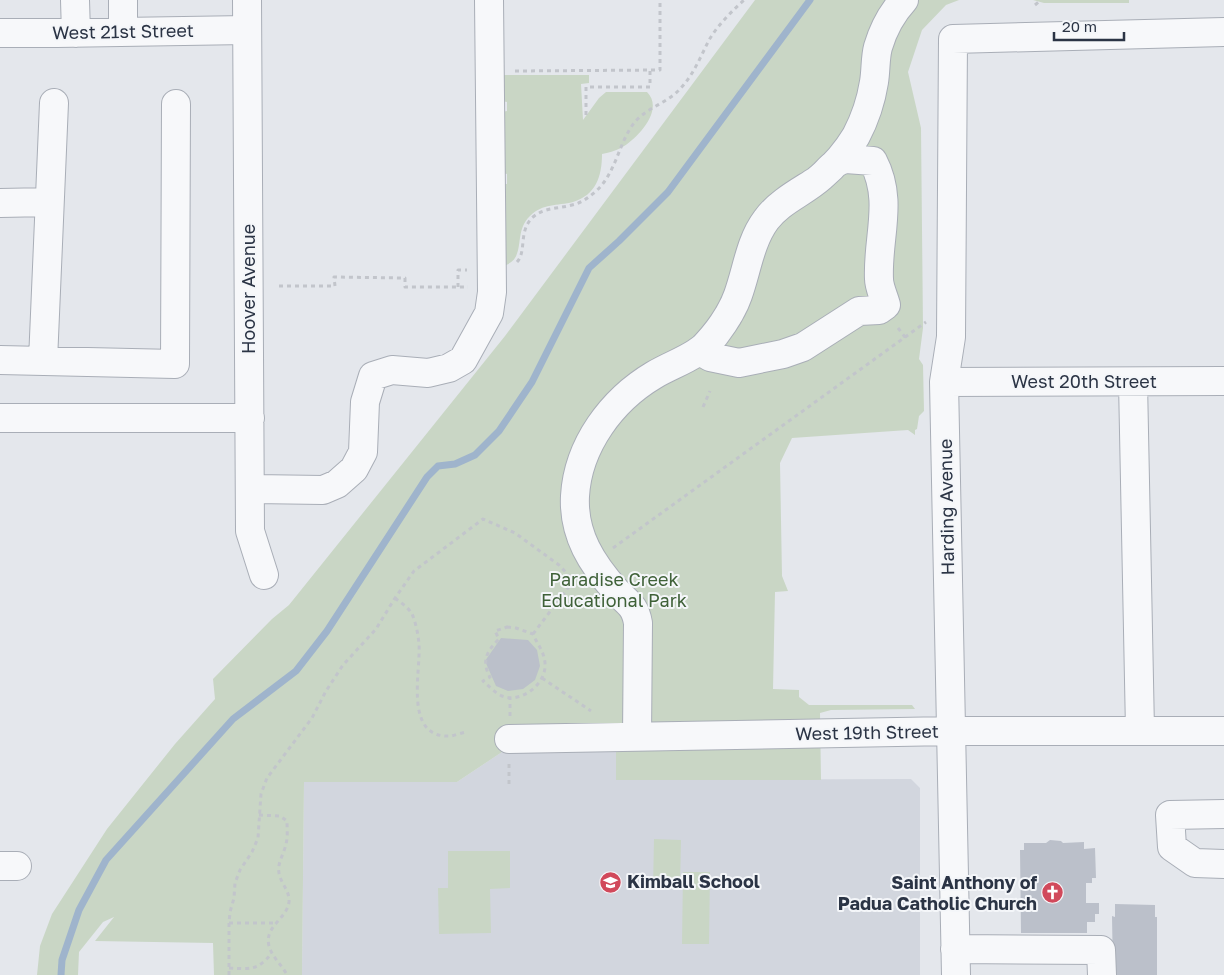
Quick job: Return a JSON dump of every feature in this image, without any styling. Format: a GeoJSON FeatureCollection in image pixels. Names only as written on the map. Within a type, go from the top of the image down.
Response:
{"type":"FeatureCollection","features":[{"type":"Feature","properties":{"kind":"street"},"geometry":{"type":"LineString","coordinates":[[75,0],[76,33]]}},
{"type":"Feature","properties":{"kind":"street"},"geometry":{"type":"LineString","coordinates":[[123,0],[124,32]]}},
{"type":"Feature","properties":{"kind":"street","name":"Hoover Avenue"},"geometry":{"type":"LineString","coordinates":[[247,0],[250,531],[264,575]]}},
{"type":"Feature","properties":{"kind":"street"},"geometry":{"type":"LineString","coordinates":[[250,489],[323,490],[337,484],[354,469],[363,452],[365,402],[373,376],[392,370],[428,373],[449,368],[463,360],[489,313],[492,278],[489,0]]}},
{"type":"Feature","properties":{"kind":"street"},"geometry":{"type":"LineString","coordinates":[[637,736],[638,623],[636,610],[617,591],[594,562],[585,549],[578,527],[575,496],[580,467],[589,442],[613,409],[633,388],[700,351],[713,338],[726,320],[738,296],[755,239],[766,220],[780,205],[820,178],[837,161],[855,137],[867,113],[874,83],[878,48],[884,29],[897,7],[904,0]]}},
{"type":"Feature","properties":{"kind":"street","name":"West 21st Street"},"geometry":{"type":"LineString","coordinates":[[0,33],[247,30]]}},
{"type":"Feature","properties":{"kind":"street","name":"Harding Avenue"},"geometry":{"type":"LineString","coordinates":[[955,962],[944,382],[951,337],[953,40],[1224,32]]}},
{"type":"Feature","properties":{"kind":"street"},"geometry":{"type":"LineString","coordinates":[[43,362],[54,103]]}},
{"type":"Feature","properties":{"kind":"street"},"geometry":{"type":"LineString","coordinates":[[0,360],[175,364],[176,104]]}},
{"type":"Feature","properties":{"kind":"street"},"geometry":{"type":"LineString","coordinates":[[700,351],[710,357],[738,363],[783,354],[803,347],[858,312],[879,310],[886,305],[879,281],[884,230],[880,174],[872,160],[846,159],[837,161]]}},
{"type":"Feature","properties":{"kind":"street"},"geometry":{"type":"LineString","coordinates":[[0,203],[50,202]]}},
{"type":"Feature","properties":{"kind":"street","name":"West 20th Street"},"geometry":{"type":"LineString","coordinates":[[944,382],[1224,381]]}},
{"type":"Feature","properties":{"kind":"street"},"geometry":{"type":"LineString","coordinates":[[1133,382],[1140,730]]}},
{"type":"Feature","properties":{"kind":"street"},"geometry":{"type":"LineString","coordinates":[[0,418],[250,418]]}},
{"type":"Feature","properties":{"kind":"street","name":"West 19th Street"},"geometry":{"type":"LineString","coordinates":[[509,739],[952,731],[1224,731]]}},
{"type":"Feature","properties":{"kind":"street"},"geometry":{"type":"LineString","coordinates":[[1224,814],[1170,815],[1172,847],[1195,863],[1224,864]]}},
{"type":"Feature","properties":{"kind":"street"},"geometry":{"type":"LineString","coordinates":[[955,962],[1102,950],[1102,975]]}},
{"type":"Feature","properties":{"kind":"path"},"geometry":{"type":"LineString","coordinates":[[490,71],[660,70],[660,0]]}},
{"type":"Feature","properties":{"kind":"path"},"geometry":{"type":"LineString","coordinates":[[279,286],[335,286],[334,277],[405,278],[405,287],[458,287],[492,278],[513,266],[520,259],[526,226],[533,217],[544,210],[570,206],[583,201],[596,191],[607,177],[627,133],[635,121],[645,112],[678,92],[690,76],[719,25],[744,0]]}},
{"type":"Feature","properties":{"kind":"path"},"geometry":{"type":"LineString","coordinates":[[1035,5],[1041,0]]}},
{"type":"Feature","properties":{"kind":"path"},"geometry":{"type":"LineString","coordinates":[[586,114],[586,87],[650,87],[650,70]]}},
{"type":"Feature","properties":{"kind":"path"},"geometry":{"type":"LineString","coordinates":[[458,287],[458,270],[492,278]]}},
{"type":"Feature","properties":{"kind":"path"},"geometry":{"type":"LineString","coordinates":[[533,634],[574,581],[594,562],[928,321]]}},
{"type":"Feature","properties":{"kind":"path"},"geometry":{"type":"LineString","coordinates":[[703,407],[710,391]]}},
{"type":"Feature","properties":{"kind":"path"},"geometry":{"type":"LineString","coordinates":[[229,975],[229,923],[235,883],[258,838],[261,794],[266,778],[312,718],[326,691],[343,665],[376,629],[414,571],[483,519],[515,533],[559,565],[574,581]]}},
{"type":"Feature","properties":{"kind":"path"},"geometry":{"type":"LineString","coordinates":[[395,598],[411,612],[416,624],[419,644],[417,702],[423,723],[430,731],[437,734],[450,736],[466,732]]}},
{"type":"Feature","properties":{"kind":"path"},"geometry":{"type":"LineString","coordinates":[[507,627],[533,634],[542,650],[546,664],[542,678],[534,688],[523,695],[510,698],[502,696],[483,682],[490,677],[485,661],[486,654],[499,639],[495,631],[507,627]]}},
{"type":"Feature","properties":{"kind":"path"},"geometry":{"type":"LineString","coordinates":[[542,678],[594,712]]}},
{"type":"Feature","properties":{"kind":"path"},"geometry":{"type":"LineString","coordinates":[[260,815],[280,816],[287,821],[286,844],[279,872],[288,893],[289,903],[284,914],[274,923],[268,943],[272,953],[287,975]]}},
{"type":"Feature","properties":{"kind":"path"},"geometry":{"type":"LineString","coordinates":[[229,923],[274,923]]}},
{"type":"Feature","properties":{"kind":"path"},"geometry":{"type":"LineString","coordinates":[[229,968],[256,968],[272,953]]}},
{"type":"Feature","properties":{"kind":"shaded area","name":"Kimball School"},"geometry":{"type":"Polygon","coordinates":[[[502,752],[616,752],[617,780],[911,779],[920,788],[920,975],[302,975],[304,782],[457,782],[502,752]]]}},
{"type":"Feature","properties":{"kind":"green space","name":"Paradise Creek Educational Park"},"geometry":{"type":"Polygon","coordinates":[[[755,0],[959,0],[946,5],[922,30],[908,72],[921,128],[923,328],[919,359],[923,365],[924,411],[919,416],[915,435],[908,430],[792,438],[780,463],[782,576],[788,591],[775,592],[773,689],[799,690],[799,697],[809,705],[912,705],[915,709],[831,710],[820,713],[821,780],[616,780],[616,752],[502,752],[457,782],[304,782],[302,975],[214,975],[213,943],[95,941],[114,917],[103,922],[79,952],[78,975],[37,975],[40,946],[52,914],[107,829],[175,744],[215,699],[213,679],[272,619],[289,605],[505,336],[755,0]]]}},
{"type":"Feature","properties":{"kind":"green space"},"geometry":{"type":"Polygon","coordinates":[[[1033,0],[1129,0],[1129,3],[1044,3],[1033,0]]]}},
{"type":"Feature","properties":{"kind":"green space"},"geometry":{"type":"Polygon","coordinates":[[[502,75],[589,75],[589,83],[581,84],[583,120],[599,98],[606,92],[647,92],[652,99],[653,107],[647,123],[634,138],[621,148],[602,154],[599,177],[587,195],[573,202],[545,207],[530,216],[522,230],[515,258],[511,263],[503,266],[502,184],[507,184],[507,174],[503,173],[502,112],[507,111],[507,102],[502,101],[502,75]]]}},
{"type":"Feature","properties":{"kind":"green space"},"geometry":{"type":"Polygon","coordinates":[[[654,839],[681,840],[680,889],[653,888],[654,839]]]}},
{"type":"Feature","properties":{"kind":"green space"},"geometry":{"type":"Polygon","coordinates":[[[448,851],[510,851],[510,888],[490,889],[491,933],[439,934],[438,888],[448,888],[448,851]]]}},
{"type":"Feature","properties":{"kind":"green space"},"geometry":{"type":"Polygon","coordinates":[[[683,872],[710,872],[709,944],[682,944],[683,872]]]}},
{"type":"Feature","properties":{"kind":"building"},"geometry":{"type":"Polygon","coordinates":[[[501,638],[528,640],[537,650],[540,666],[535,680],[523,689],[508,691],[496,686],[485,661],[501,638]]]}},
{"type":"Feature","properties":{"kind":"building","name":"Saint Anthony of Padua Catholic Church"},"geometry":{"type":"Polygon","coordinates":[[[1050,840],[1063,843],[1084,842],[1084,849],[1095,848],[1096,878],[1092,878],[1092,883],[1086,883],[1086,903],[1099,903],[1099,914],[1095,914],[1095,922],[1087,922],[1087,933],[1021,933],[1020,850],[1024,850],[1024,843],[1046,843],[1050,840]]]}},
{"type":"Feature","properties":{"kind":"building"},"geometry":{"type":"Polygon","coordinates":[[[1115,904],[1155,905],[1155,917],[1157,917],[1157,975],[1113,975],[1112,916],[1115,917],[1115,904]]]}},
{"type":"Feature","properties":{"kind":"waterway"},"geometry":{"type":"LineString","coordinates":[[61,975],[62,960],[79,910],[106,860],[233,719],[296,671],[327,631],[427,477],[438,466],[455,464],[475,455],[499,431],[532,382],[589,268],[668,192],[810,0]]}},
{"type":"Feature","properties":{"kind":"place","name":"Kimball School"},"geometry":{"type":"Point","coordinates":[611,882]}},
{"type":"Feature","properties":{"kind":"place","name":"Saint Anthony of Padua Catholic Church"},"geometry":{"type":"Point","coordinates":[1053,893]}}]}
